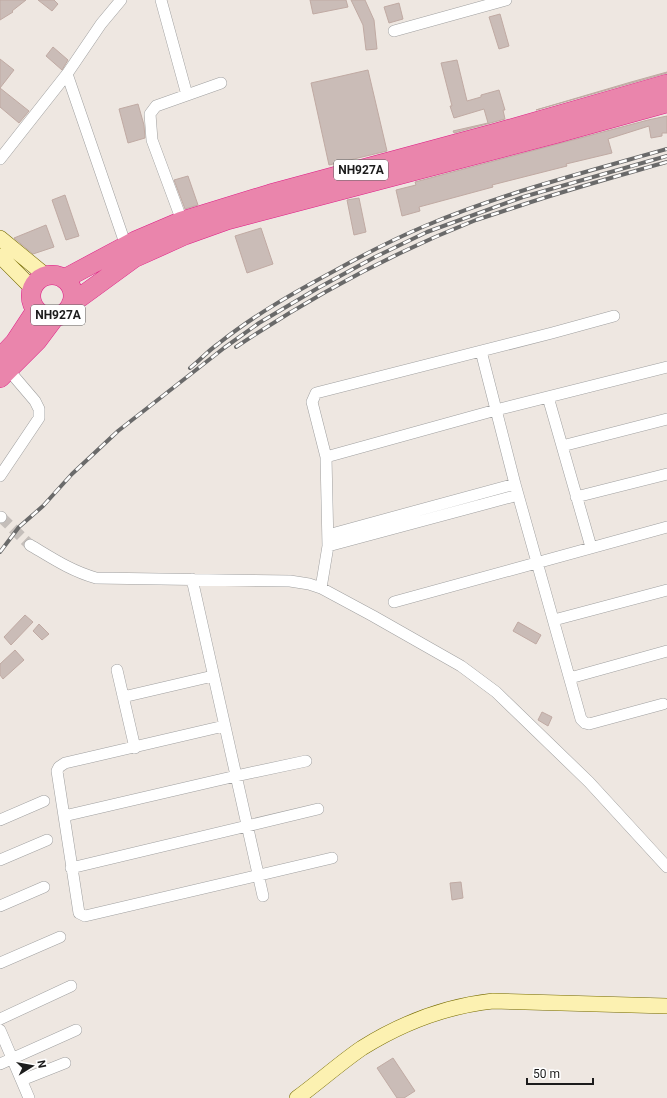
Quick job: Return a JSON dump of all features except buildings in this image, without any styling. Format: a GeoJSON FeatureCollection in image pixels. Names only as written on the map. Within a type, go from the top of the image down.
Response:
{"type":"FeatureCollection","features":[{"type":"Feature","properties":{"kind":"highway","name":"NH927A"},"geometry":{"type":"LineString","coordinates":[[38,282],[30,297],[32,304],[41,314],[48,317],[55,317],[67,310],[73,297],[72,290],[64,278],[126,246],[182,221],[270,194],[496,133],[667,84]]}},
{"type":"Feature","properties":{"kind":"highway","name":"NH927A"},"geometry":{"type":"LineString","coordinates":[[71,304],[134,258],[185,235],[227,220],[667,103]]}},
{"type":"Feature","properties":{"kind":"highway"},"geometry":{"type":"LineString","coordinates":[[38,282],[51,274],[64,278]]}},
{"type":"Feature","properties":{"kind":"highway","name":"NH927A"},"geometry":{"type":"LineString","coordinates":[[2,366],[14,342],[36,310]]}},
{"type":"Feature","properties":{"kind":"highway","name":"NH927A"},"geometry":{"type":"LineString","coordinates":[[2,366],[37,341],[55,317]]}},
{"type":"Feature","properties":{"kind":"main road"},"geometry":{"type":"LineString","coordinates":[[0,238],[38,282]]}},
{"type":"Feature","properties":{"kind":"main road"},"geometry":{"type":"LineString","coordinates":[[0,256],[38,282]]}},
{"type":"Feature","properties":{"kind":"main road"},"geometry":{"type":"LineString","coordinates":[[297,1098],[362,1048],[405,1026],[443,1010],[473,1003],[493,1001],[664,1006]]}},
{"type":"Feature","properties":{"kind":"street"},"geometry":{"type":"LineString","coordinates":[[0,159],[67,74],[101,24],[121,0]]}},
{"type":"Feature","properties":{"kind":"street"},"geometry":{"type":"LineString","coordinates":[[161,0],[187,95]]}},
{"type":"Feature","properties":{"kind":"street"},"geometry":{"type":"LineString","coordinates":[[394,31],[506,0]]}},
{"type":"Feature","properties":{"kind":"street"},"geometry":{"type":"LineString","coordinates":[[67,74],[126,246]]}},
{"type":"Feature","properties":{"kind":"street"},"geometry":{"type":"LineString","coordinates":[[182,221],[152,140],[150,114],[156,106],[221,83]]}},
{"type":"Feature","properties":{"kind":"street"},"geometry":{"type":"LineString","coordinates":[[321,588],[328,541],[326,457],[312,402],[316,393],[614,316]]}},
{"type":"Feature","properties":{"kind":"street"},"geometry":{"type":"LineString","coordinates":[[481,351],[517,490],[581,719],[585,723],[593,723],[663,704]]}},
{"type":"Feature","properties":{"kind":"street"},"geometry":{"type":"LineString","coordinates":[[0,476],[39,418],[39,409],[35,401],[2,366]]}},
{"type":"Feature","properties":{"kind":"street"},"geometry":{"type":"LineString","coordinates":[[326,457],[496,410],[667,367]]}},
{"type":"Feature","properties":{"kind":"street"},"geometry":{"type":"LineString","coordinates":[[548,397],[591,547]]}},
{"type":"Feature","properties":{"kind":"street"},"geometry":{"type":"LineString","coordinates":[[562,446],[667,419]]}},
{"type":"Feature","properties":{"kind":"street"},"geometry":{"type":"LineString","coordinates":[[576,497],[667,474]]}},
{"type":"Feature","properties":{"kind":"street"},"geometry":{"type":"LineString","coordinates":[[328,541],[517,490]]}},
{"type":"Feature","properties":{"kind":"street"},"geometry":{"type":"LineString","coordinates":[[394,602],[667,527]]}},
{"type":"Feature","properties":{"kind":"street"},"geometry":{"type":"LineString","coordinates":[[30,545],[81,574],[96,578],[290,581],[309,584],[321,588],[461,666],[496,692],[588,782],[667,867]]}},
{"type":"Feature","properties":{"kind":"street"},"geometry":{"type":"LineString","coordinates":[[192,579],[263,896]]}},
{"type":"Feature","properties":{"kind":"street"},"geometry":{"type":"LineString","coordinates":[[554,620],[667,590]]}},
{"type":"Feature","properties":{"kind":"street"},"geometry":{"type":"LineString","coordinates":[[570,678],[667,651]]}},
{"type":"Feature","properties":{"kind":"street"},"geometry":{"type":"LineString","coordinates":[[117,670],[135,748]]}},
{"type":"Feature","properties":{"kind":"street"},"geometry":{"type":"LineString","coordinates":[[123,697],[213,676]]}},
{"type":"Feature","properties":{"kind":"street"},"geometry":{"type":"LineString","coordinates":[[224,726],[135,748],[65,763],[58,767],[57,771],[77,909],[79,913],[85,916],[332,858]]}},
{"type":"Feature","properties":{"kind":"street"},"geometry":{"type":"LineString","coordinates":[[64,816],[306,761]]}},
{"type":"Feature","properties":{"kind":"street"},"geometry":{"type":"LineString","coordinates":[[0,820],[44,801]]}},
{"type":"Feature","properties":{"kind":"street"},"geometry":{"type":"LineString","coordinates":[[71,868],[318,810]]}},
{"type":"Feature","properties":{"kind":"street"},"geometry":{"type":"LineString","coordinates":[[0,860],[47,840]]}},
{"type":"Feature","properties":{"kind":"street"},"geometry":{"type":"LineString","coordinates":[[0,906],[44,887]]}},
{"type":"Feature","properties":{"kind":"street"},"geometry":{"type":"LineString","coordinates":[[0,963],[60,937]]}},
{"type":"Feature","properties":{"kind":"street"},"geometry":{"type":"LineString","coordinates":[[0,1019],[71,986]]}},
{"type":"Feature","properties":{"kind":"street"},"geometry":{"type":"LineString","coordinates":[[0,1030],[22,1080],[27,1097]]}},
{"type":"Feature","properties":{"kind":"street"},"geometry":{"type":"LineString","coordinates":[[0,1064],[76,1030]]}},
{"type":"Feature","properties":{"kind":"street"},"geometry":{"type":"LineString","coordinates":[[22,1080],[65,1063]]}},
{"type":"Feature","properties":{"kind":"tunnel"},"geometry":{"type":"LineString","coordinates":[[1,517],[30,545]]}},
{"type":"Feature","properties":{"kind":"railway"},"geometry":{"type":"LineString","coordinates":[[190,368],[232,333],[275,304],[347,264],[402,236],[454,214],[514,193],[667,149]]}},
{"type":"Feature","properties":{"kind":"railway"},"geometry":{"type":"LineString","coordinates":[[0,552],[19,527],[43,506],[72,474],[118,431],[224,348],[259,323],[318,288],[375,257],[427,232],[523,197],[667,156]]}},
{"type":"Feature","properties":{"kind":"railway"},"geometry":{"type":"LineString","coordinates":[[236,347],[293,311],[353,277],[445,233],[476,220],[540,199],[667,162]]}}]}
